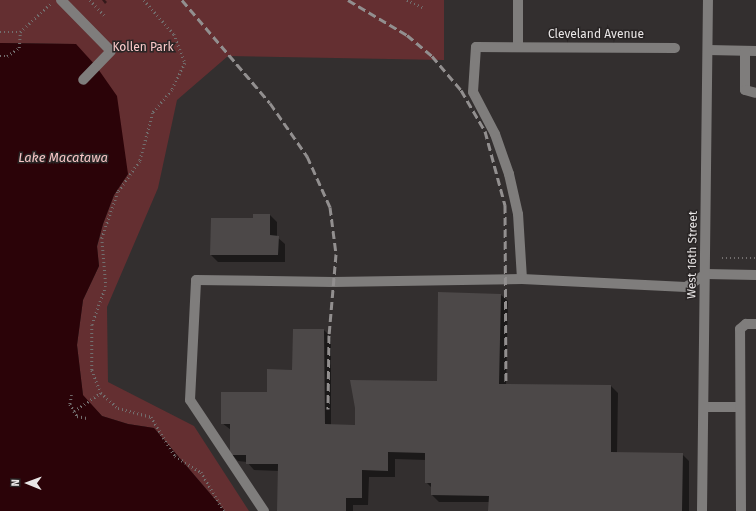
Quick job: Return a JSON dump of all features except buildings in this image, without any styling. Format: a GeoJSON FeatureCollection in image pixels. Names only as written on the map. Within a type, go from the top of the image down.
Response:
{"type":"FeatureCollection","features":[{"type":"Feature","properties":{"kind":"street"},"geometry":{"type":"LineString","coordinates":[[61,0],[111,51],[83,80]]}},
{"type":"Feature","properties":{"kind":"street"},"geometry":{"type":"LineString","coordinates":[[518,0],[518,47]]}},
{"type":"Feature","properties":{"kind":"street","name":"West 16th Street"},"geometry":{"type":"LineString","coordinates":[[702,511],[706,274],[708,0]]}},
{"type":"Feature","properties":{"kind":"street","name":"Cleveland Avenue"},"geometry":{"type":"LineString","coordinates":[[522,279],[518,214],[509,174],[496,134],[476,100],[473,82],[476,47],[675,48]]}},
{"type":"Feature","properties":{"kind":"street"},"geometry":{"type":"LineString","coordinates":[[708,50],[756,51]]}},
{"type":"Feature","properties":{"kind":"street"},"geometry":{"type":"LineString","coordinates":[[745,51],[745,90],[756,93]]}},
{"type":"Feature","properties":{"kind":"street"},"geometry":{"type":"LineString","coordinates":[[264,511],[190,400],[196,280],[333,282],[522,279],[686,287],[706,274],[756,275]]}},
{"type":"Feature","properties":{"kind":"street"},"geometry":{"type":"LineString","coordinates":[[741,511],[740,329],[746,324],[756,324]]}},
{"type":"Feature","properties":{"kind":"street"},"geometry":{"type":"LineString","coordinates":[[704,407],[740,407]]}},
{"type":"Feature","properties":{"kind":"path"},"geometry":{"type":"LineString","coordinates":[[0,56],[7,56],[19,48],[20,32],[54,0]]}},
{"type":"Feature","properties":{"kind":"path"},"geometry":{"type":"LineString","coordinates":[[90,0],[105,16]]}},
{"type":"Feature","properties":{"kind":"path"},"geometry":{"type":"LineString","coordinates":[[144,0],[174,34],[185,63],[172,90],[153,113],[140,161],[118,192],[102,238],[106,286],[92,325],[92,370],[101,393],[118,408],[151,417],[175,456],[201,472],[224,511]]}},
{"type":"Feature","properties":{"kind":"path"},"geometry":{"type":"LineString","coordinates":[[407,0],[424,8]]}},
{"type":"Feature","properties":{"kind":"path"},"geometry":{"type":"LineString","coordinates":[[0,32],[20,32]]}},
{"type":"Feature","properties":{"kind":"path"},"geometry":{"type":"LineString","coordinates":[[722,258],[756,258]]}},
{"type":"Feature","properties":{"kind":"path"},"geometry":{"type":"LineString","coordinates":[[74,411],[101,393]]}},
{"type":"Feature","properties":{"kind":"path"},"geometry":{"type":"LineString","coordinates":[[72,395],[70,404],[77,416],[87,418]]}},
{"type":"Feature","properties":{"kind":"green space","name":"Kollen Park"},"geometry":{"type":"Polygon","coordinates":[[[0,0],[444,0],[444,60],[228,56],[177,100],[158,188],[107,307],[108,382],[194,426],[249,511],[225,511],[154,428],[128,424],[102,416],[83,396],[77,345],[83,300],[99,266],[97,247],[103,224],[114,195],[128,174],[76,44],[0,43],[0,0]]]}},
{"type":"Feature","properties":{"kind":"water","name":"Lake Macatawa"},"geometry":{"type":"Polygon","coordinates":[[[0,43],[76,44],[96,66],[117,96],[128,174],[114,195],[103,224],[97,246],[99,266],[83,300],[77,345],[83,395],[102,416],[128,424],[154,428],[225,511],[0,511],[0,43]]]}},
{"type":"Feature","properties":{"kind":"railway"},"geometry":{"type":"LineString","coordinates":[[182,0],[270,103],[307,156],[330,207],[336,254],[329,335],[328,409]]}},
{"type":"Feature","properties":{"kind":"railway"},"geometry":{"type":"LineString","coordinates":[[348,0],[407,35],[432,56],[461,90],[485,131],[505,205],[506,384]]}}]}
